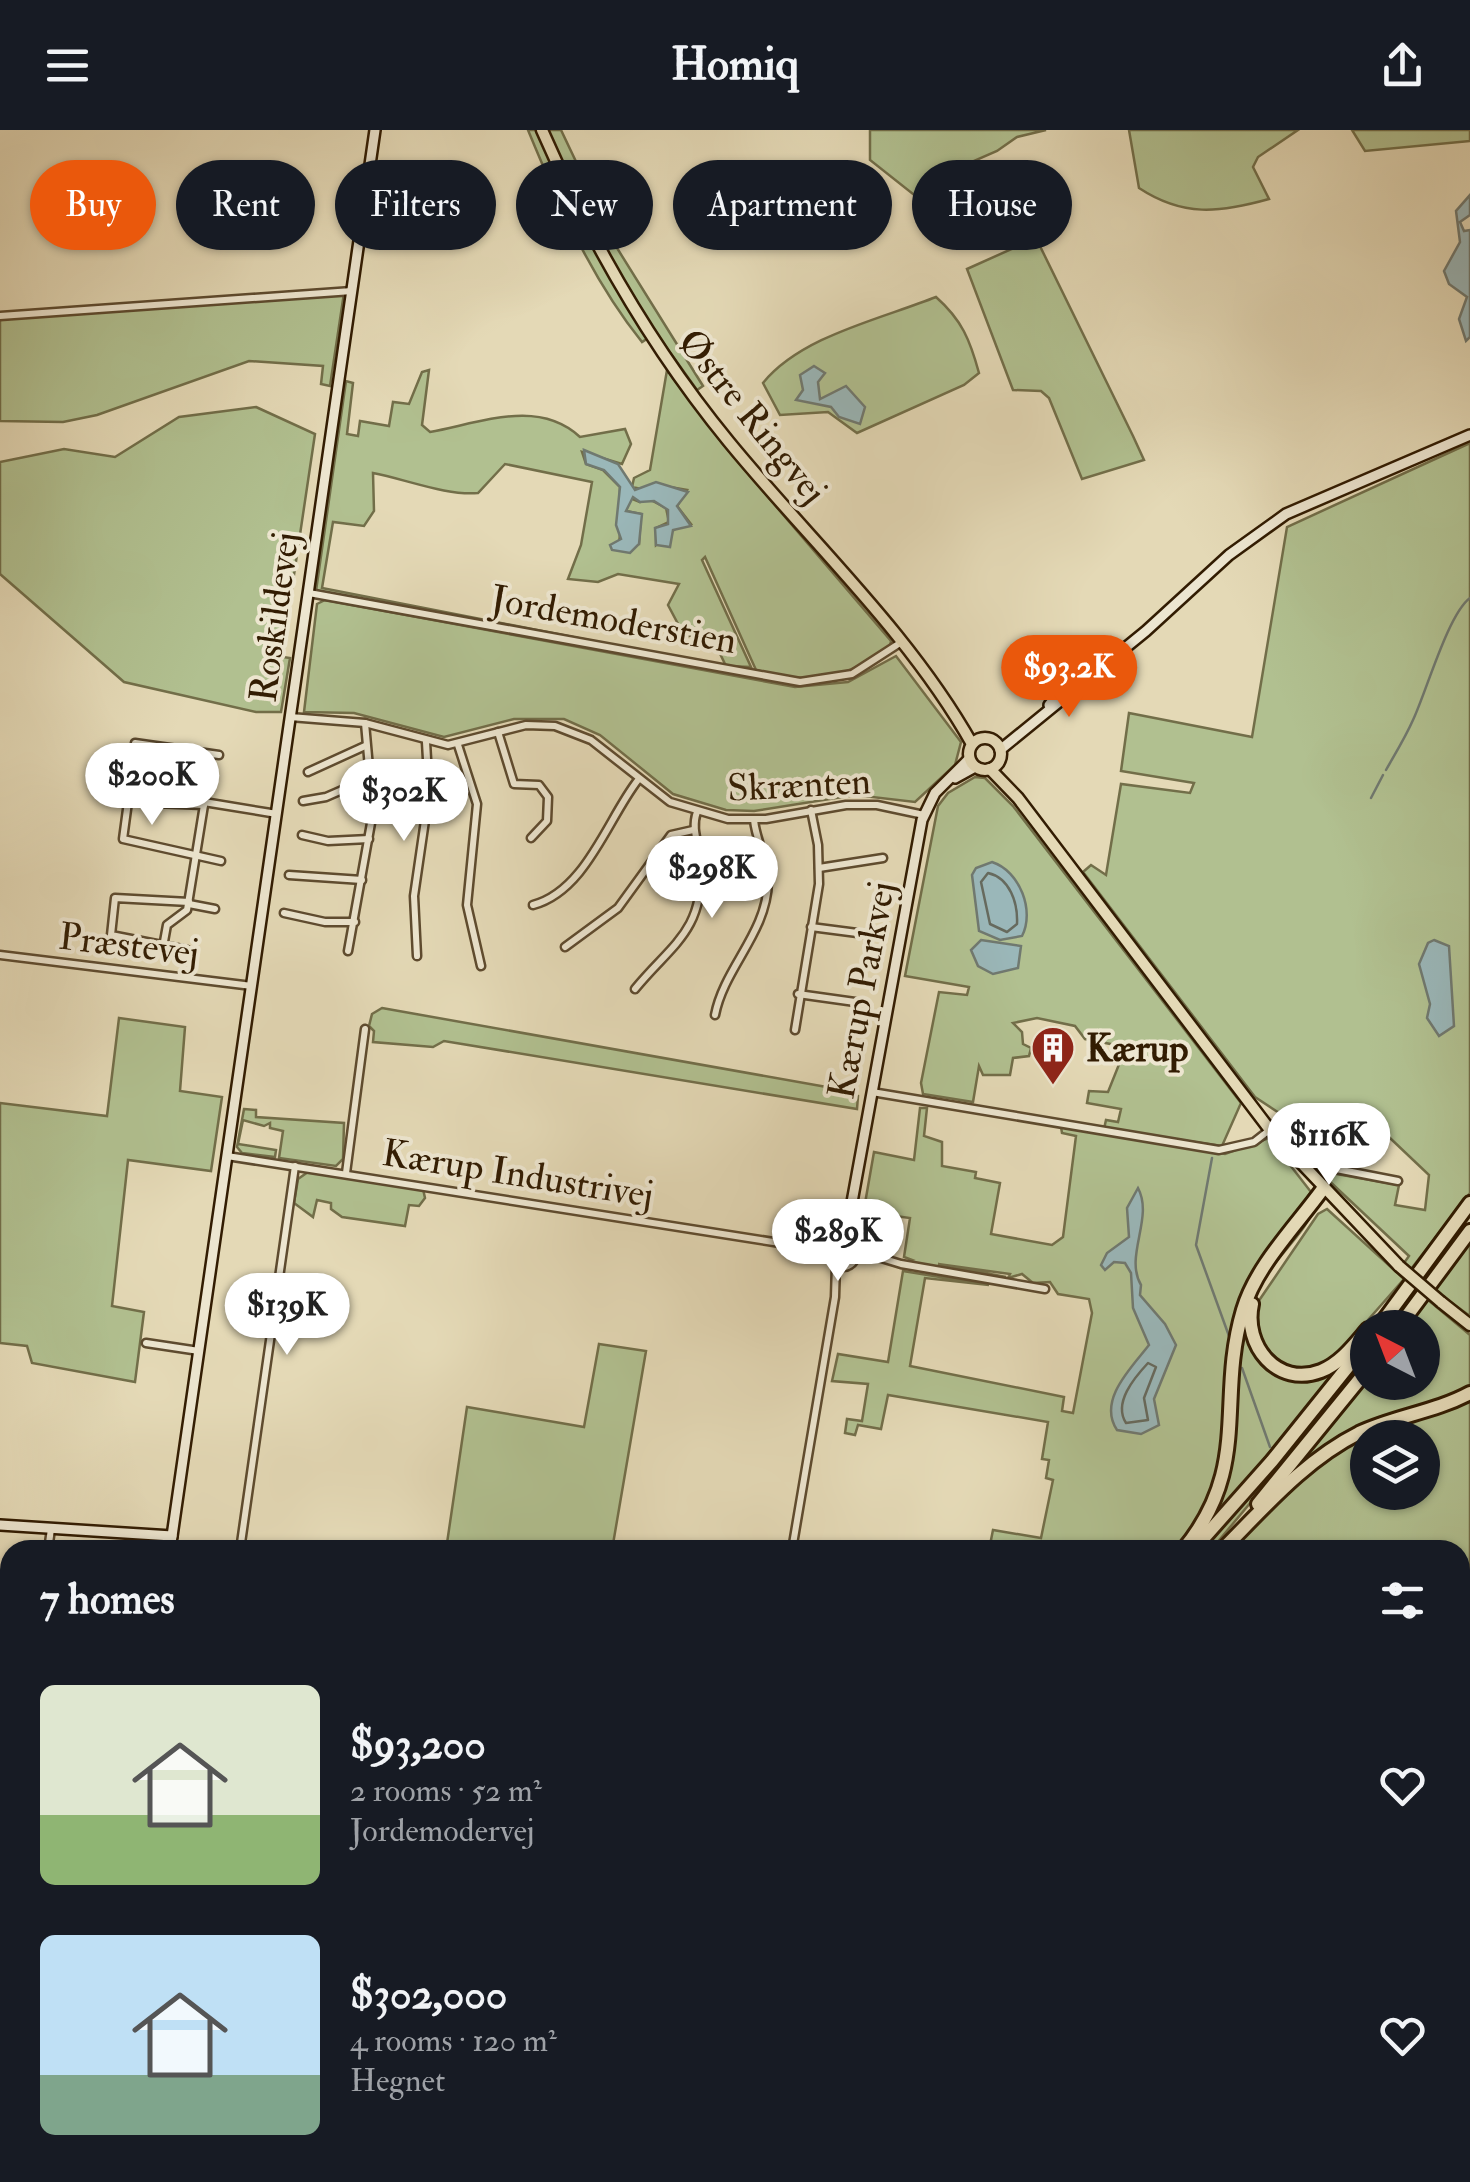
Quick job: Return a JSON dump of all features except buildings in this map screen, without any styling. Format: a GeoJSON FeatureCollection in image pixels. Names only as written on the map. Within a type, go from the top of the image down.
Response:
{"type":"FeatureCollection","features":[{"type":"Feature","properties":{"kind":"highway"},"geometry":{"type":"LineString","coordinates":[[1326,1193],[1256,1293],[1249,1318],[1252,1338],[1274,1366],[1304,1374],[1336,1363],[1350,1348]]}},
{"type":"Feature","properties":{"kind":"highway"},"geometry":{"type":"LineString","coordinates":[[1192,1540],[1204,1524],[1222,1484],[1244,1306],[1257,1279],[1326,1193]]}},
{"type":"Feature","properties":{"kind":"highway"},"geometry":{"type":"LineString","coordinates":[[1391,1310],[1470,1202]]}},
{"type":"Feature","properties":{"kind":"highway"},"geometry":{"type":"LineString","coordinates":[[1383,1310],[1454,1225]]}},
{"type":"Feature","properties":{"kind":"highway"},"geometry":{"type":"LineString","coordinates":[[1411,1310],[1470,1231]]}},
{"type":"Feature","properties":{"kind":"highway"},"geometry":{"type":"LineString","coordinates":[[1203,1540],[1350,1364]]}},
{"type":"Feature","properties":{"kind":"highway"},"geometry":{"type":"LineString","coordinates":[[1227,1540],[1350,1390]]}},
{"type":"Feature","properties":{"kind":"highway"},"geometry":{"type":"LineString","coordinates":[[1230,1540],[1294,1479],[1336,1446],[1393,1419],[1470,1393]]}},
{"type":"Feature","properties":{"kind":"main road","name":"Østre Ringvej"},"geometry":{"type":"LineString","coordinates":[[542,130],[592,237],[664,356],[731,444],[900,643],[976,741]]}},
{"type":"Feature","properties":{"kind":"main road"},"geometry":{"type":"LineString","coordinates":[[994,766],[998,747],[976,741],[972,763],[994,766],[1270,1130],[1399,1266],[1470,1325]]}},
{"type":"Feature","properties":{"kind":"street","name":"Roskildevej"},"geometry":{"type":"LineString","coordinates":[[171,1540],[376,130]]}},
{"type":"Feature","properties":{"kind":"street"},"geometry":{"type":"LineString","coordinates":[[0,316],[352,291]]}},
{"type":"Feature","properties":{"kind":"street"},"geometry":{"type":"LineString","coordinates":[[998,747],[1109,659],[1229,555],[1286,514],[1470,435]]}},
{"type":"Feature","properties":{"kind":"street","name":"Jordemoderstien"},"geometry":{"type":"LineString","coordinates":[[308,594],[800,682],[852,674],[900,643]]}},
{"type":"Feature","properties":{"kind":"street","name":"Skrænten"},"geometry":{"type":"LineString","coordinates":[[290,717],[365,724],[426,742],[458,744],[537,725],[565,728],[591,740],[670,802],[697,812],[754,820],[811,810],[877,805],[924,814]]}},
{"type":"Feature","properties":{"kind":"street"},"geometry":{"type":"LineString","coordinates":[[348,951],[369,840],[372,777],[365,724]]}},
{"type":"Feature","properties":{"kind":"street"},"geometry":{"type":"LineString","coordinates":[[498,732],[514,784],[539,785],[548,797],[547,822],[531,838]]}},
{"type":"Feature","properties":{"kind":"street"},"geometry":{"type":"LineString","coordinates":[[417,956],[414,896],[430,793],[426,742]]}},
{"type":"Feature","properties":{"kind":"street"},"geometry":{"type":"LineString","coordinates":[[135,743],[220,755]]}},
{"type":"Feature","properties":{"kind":"street"},"geometry":{"type":"LineString","coordinates":[[458,744],[477,804],[467,904],[481,966]]}},
{"type":"Feature","properties":{"kind":"street"},"geometry":{"type":"LineString","coordinates":[[308,772],[365,746]]}},
{"type":"Feature","properties":{"kind":"street"},"geometry":{"type":"LineString","coordinates":[[163,948],[164,930],[189,903],[204,804],[187,778],[190,751]]}},
{"type":"Feature","properties":{"kind":"street","name":"Kærup Parkvej"},"geometry":{"type":"LineString","coordinates":[[844,1246],[924,814],[944,784],[972,763]]}},
{"type":"Feature","properties":{"kind":"street"},"geometry":{"type":"LineString","coordinates":[[303,801],[320,800],[372,777]]}},
{"type":"Feature","properties":{"kind":"street"},"geometry":{"type":"LineString","coordinates":[[533,906],[554,894],[579,870],[638,780]]}},
{"type":"Feature","properties":{"kind":"street"},"geometry":{"type":"LineString","coordinates":[[221,861],[123,839],[128,802],[204,804],[277,814]]}},
{"type":"Feature","properties":{"kind":"street"},"geometry":{"type":"LineString","coordinates":[[794,1030],[820,868],[811,810]]}},
{"type":"Feature","properties":{"kind":"street"},"geometry":{"type":"LineString","coordinates":[[635,990],[677,947],[692,922],[702,876],[694,830],[697,812]]}},
{"type":"Feature","properties":{"kind":"street"},"geometry":{"type":"LineString","coordinates":[[715,1015],[749,946],[766,898],[767,869],[754,820]]}},
{"type":"Feature","properties":{"kind":"street"},"geometry":{"type":"LineString","coordinates":[[565,947],[596,928],[627,898],[671,835],[694,830]]}},
{"type":"Feature","properties":{"kind":"street"},"geometry":{"type":"LineString","coordinates":[[302,835],[328,841],[369,840]]}},
{"type":"Feature","properties":{"kind":"street"},"geometry":{"type":"LineString","coordinates":[[820,868],[883,858]]}},
{"type":"Feature","properties":{"kind":"street"},"geometry":{"type":"LineString","coordinates":[[289,874],[362,880]]}},
{"type":"Feature","properties":{"kind":"street"},"geometry":{"type":"LineString","coordinates":[[186,950],[110,935],[115,898],[214,908]]}},
{"type":"Feature","properties":{"kind":"street"},"geometry":{"type":"LineString","coordinates":[[284,913],[313,920],[355,922]]}},
{"type":"Feature","properties":{"kind":"street"},"geometry":{"type":"LineString","coordinates":[[812,927],[865,934]]}},
{"type":"Feature","properties":{"kind":"street","name":"Præstevej"},"geometry":{"type":"LineString","coordinates":[[0,955],[252,986]]}},
{"type":"Feature","properties":{"kind":"street"},"geometry":{"type":"LineString","coordinates":[[798,994],[854,1002]]}},
{"type":"Feature","properties":{"kind":"street"},"geometry":{"type":"LineString","coordinates":[[346,1173],[365,1028]]}},
{"type":"Feature","properties":{"kind":"street"},"geometry":{"type":"LineString","coordinates":[[871,1092],[1210,1150],[1246,1146],[1285,1118],[1326,1167],[1398,1181]]}},
{"type":"Feature","properties":{"kind":"street","name":"Kærup Industrivej"},"geometry":{"type":"LineString","coordinates":[[227,1156],[799,1246],[844,1246],[884,1261],[1046,1288]]}},
{"type":"Feature","properties":{"kind":"street"},"geometry":{"type":"LineString","coordinates":[[241,1540],[296,1166]]}},
{"type":"Feature","properties":{"kind":"street","name":"Kærup Industrivej"},"geometry":{"type":"LineString","coordinates":[[799,1246],[833,1261],[884,1261]]}},
{"type":"Feature","properties":{"kind":"street"},"geometry":{"type":"LineString","coordinates":[[794,1540],[835,1297],[833,1261],[844,1246]]}},
{"type":"Feature","properties":{"kind":"street"},"geometry":{"type":"LineString","coordinates":[[835,1297],[850,1264],[844,1246]]}},
{"type":"Feature","properties":{"kind":"street"},"geometry":{"type":"LineString","coordinates":[[146,1343],[199,1351]]}},
{"type":"Feature","properties":{"kind":"street"},"geometry":{"type":"LineString","coordinates":[[0,1526],[172,1536]]}},
{"type":"Feature","properties":{"kind":"street"},"geometry":{"type":"LineString","coordinates":[[49,1540],[51,1529]]}},
{"type":"Feature","properties":{"kind":"green space"},"geometry":{"type":"Polygon","coordinates":[[[528,130],[561,130],[575,160],[541,160],[528,130]]]}},
{"type":"Feature","properties":{"kind":"green space"},"geometry":{"type":"Polygon","coordinates":[[[870,130],[1046,130],[1017,137],[976,160],[912,160],[912,193],[892,177],[892,160],[870,160],[870,130]]]}},
{"type":"Feature","properties":{"kind":"green space"},"geometry":{"type":"Polygon","coordinates":[[[1129,130],[1298,130],[1258,157],[1253,167],[1269,199],[1202,210],[1171,204],[1139,188],[1129,130]]]}},
{"type":"Feature","properties":{"kind":"green space"},"geometry":{"type":"Polygon","coordinates":[[[1352,130],[1470,130],[1470,141],[1365,151],[1352,130]]]}},
{"type":"Feature","properties":{"kind":"green space"},"geometry":{"type":"Polygon","coordinates":[[[583,250],[618,250],[703,386],[697,390],[656,333],[642,342],[583,250]]]}},
{"type":"Feature","properties":{"kind":"green space"},"geometry":{"type":"Polygon","coordinates":[[[1009,250],[1042,250],[1144,460],[1082,479],[1049,398],[1041,391],[1013,390],[967,269],[1009,250]]]}},
{"type":"Feature","properties":{"kind":"green space"},"geometry":{"type":"Polygon","coordinates":[[[344,293],[330,386],[321,384],[323,366],[249,361],[97,415],[63,422],[0,421],[0,319],[344,293]]]}},
{"type":"Feature","properties":{"kind":"green space"},"geometry":{"type":"Polygon","coordinates":[[[936,297],[959,322],[976,361],[979,373],[964,385],[857,433],[828,412],[780,415],[763,383],[779,367],[820,341],[936,297]]]}},
{"type":"Feature","properties":{"kind":"green space"},"geometry":{"type":"Polygon","coordinates":[[[429,370],[422,425],[430,432],[508,416],[546,418],[580,437],[625,429],[631,444],[622,464],[582,452],[586,464],[603,470],[620,487],[619,542],[639,544],[641,514],[626,511],[630,498],[640,502],[647,498],[666,508],[669,522],[656,528],[656,545],[675,529],[691,524],[677,506],[687,490],[653,484],[646,490],[632,487],[634,478],[650,470],[667,370],[722,443],[891,641],[890,646],[858,667],[827,677],[794,678],[756,670],[705,557],[702,560],[751,667],[726,666],[709,631],[685,637],[668,605],[679,584],[618,574],[598,582],[568,579],[581,545],[592,482],[505,464],[478,493],[440,490],[373,473],[374,511],[364,526],[333,522],[322,588],[624,647],[316,591],[346,381],[353,383],[347,434],[358,436],[360,421],[389,426],[393,402],[409,404],[422,372],[429,370]]]}},
{"type":"Feature","properties":{"kind":"green space"},"geometry":{"type":"Polygon","coordinates":[[[256,407],[315,434],[288,615],[269,655],[290,658],[281,712],[256,712],[124,682],[0,574],[0,462],[64,449],[115,457],[179,417],[256,407]]]}},
{"type":"Feature","properties":{"kind":"green space"},"geometry":{"type":"Polygon","coordinates":[[[1470,443],[1470,1193],[1411,1269],[1404,1263],[1409,1256],[1292,1146],[1298,1141],[1331,1173],[1399,1185],[1395,1205],[1425,1210],[1429,1175],[1390,1138],[1302,1128],[1255,1097],[1083,872],[1091,865],[1106,875],[1121,784],[1190,793],[1194,783],[1121,771],[1129,713],[1252,737],[1287,527],[1470,443]]]}},
{"type":"Feature","properties":{"kind":"green space"},"geometry":{"type":"Polygon","coordinates":[[[325,600],[795,687],[848,682],[896,656],[961,742],[955,765],[915,802],[855,795],[754,811],[726,810],[673,794],[600,735],[564,719],[514,719],[444,737],[354,713],[304,712],[317,604],[325,600]]]}},
{"type":"Feature","properties":{"kind":"green space"},"geometry":{"type":"Polygon","coordinates":[[[975,777],[985,778],[1013,806],[1241,1103],[1222,1146],[1104,1129],[1106,1120],[1118,1122],[1121,1109],[1087,1103],[1089,1091],[1108,1092],[1126,1047],[1085,1039],[1075,1026],[1037,1018],[1013,1023],[1022,1032],[1023,1044],[1031,1048],[1029,1056],[1013,1058],[1010,1075],[983,1075],[979,1066],[973,1102],[923,1094],[921,1083],[939,992],[967,995],[969,987],[905,976],[938,806],[948,793],[975,777]]]}},
{"type":"Feature","properties":{"kind":"green space"},"geometry":{"type":"Polygon","coordinates":[[[382,1008],[849,1091],[858,1096],[857,1109],[444,1041],[433,1047],[373,1042],[374,1031],[369,1026],[372,1014],[382,1008]]]}},
{"type":"Feature","properties":{"kind":"green space"},"geometry":{"type":"Polygon","coordinates":[[[119,1018],[185,1027],[180,1091],[222,1097],[211,1171],[128,1160],[112,1306],[144,1312],[135,1382],[32,1363],[27,1346],[0,1343],[0,1103],[107,1116],[119,1018]]]}},
{"type":"Feature","properties":{"kind":"green space"},"geometry":{"type":"Polygon","coordinates":[[[920,1108],[927,1108],[924,1136],[942,1142],[942,1166],[976,1172],[975,1178],[1000,1183],[991,1234],[1052,1245],[1063,1237],[1076,1136],[1062,1133],[1061,1127],[1225,1154],[1269,1138],[1311,1192],[1251,1281],[1227,1427],[1208,1510],[1186,1540],[991,1540],[993,1530],[1041,1538],[1053,1480],[1046,1478],[1049,1460],[1042,1459],[1048,1422],[888,1395],[881,1429],[858,1425],[855,1435],[845,1433],[847,1419],[862,1421],[868,1384],[832,1381],[838,1354],[888,1362],[903,1271],[989,1285],[925,1278],[910,1366],[1064,1397],[1062,1411],[1073,1413],[1092,1313],[1089,1299],[1058,1294],[1050,1282],[1033,1283],[1022,1274],[1008,1278],[1010,1274],[938,1264],[1006,1277],[1000,1278],[906,1262],[912,1260],[904,1257],[910,1218],[874,1213],[876,1222],[868,1229],[872,1246],[860,1232],[874,1152],[914,1160],[920,1108]]]}},
{"type":"Feature","properties":{"kind":"green space"},"geometry":{"type":"Polygon","coordinates":[[[244,1109],[256,1110],[256,1117],[344,1123],[343,1159],[336,1166],[279,1158],[283,1131],[270,1128],[270,1123],[264,1126],[243,1120],[238,1144],[276,1150],[275,1157],[242,1153],[237,1147],[244,1109]]]}},
{"type":"Feature","properties":{"kind":"green space"},"geometry":{"type":"Polygon","coordinates":[[[308,1172],[423,1189],[425,1198],[419,1206],[409,1205],[405,1226],[342,1217],[331,1209],[331,1203],[317,1200],[313,1217],[294,1203],[298,1179],[308,1172]]]}},
{"type":"Feature","properties":{"kind":"green space"},"geometry":{"type":"Polygon","coordinates":[[[1316,1202],[1304,1227],[1270,1269],[1316,1202]]]}},
{"type":"Feature","properties":{"kind":"green space"},"geometry":{"type":"Polygon","coordinates":[[[1327,1209],[1404,1279],[1377,1310],[1350,1310],[1350,1340],[1331,1362],[1298,1371],[1275,1362],[1255,1336],[1256,1305],[1318,1214],[1327,1209]]]}},
{"type":"Feature","properties":{"kind":"green space"},"geometry":{"type":"Polygon","coordinates":[[[1470,1241],[1470,1316],[1434,1290],[1470,1241]]]}},
{"type":"Feature","properties":{"kind":"green space"},"geometry":{"type":"Polygon","coordinates":[[[1258,1287],[1247,1320],[1249,1335],[1255,1349],[1277,1369],[1306,1377],[1322,1374],[1350,1356],[1197,1540],[1214,1511],[1228,1470],[1240,1337],[1249,1300],[1258,1287]]]}},
{"type":"Feature","properties":{"kind":"green space"},"geometry":{"type":"Polygon","coordinates":[[[1427,1299],[1470,1335],[1470,1389],[1440,1400],[1440,1310],[1418,1310],[1427,1299]]]}},
{"type":"Feature","properties":{"kind":"green space"},"geometry":{"type":"Polygon","coordinates":[[[599,1344],[646,1351],[614,1540],[447,1540],[467,1407],[584,1427],[599,1344]]]}},
{"type":"Feature","properties":{"kind":"green space"},"geometry":{"type":"Polygon","coordinates":[[[1350,1368],[1350,1383],[1219,1540],[1207,1540],[1350,1368]]]}},
{"type":"Feature","properties":{"kind":"green space"},"geometry":{"type":"Polygon","coordinates":[[[1350,1397],[1440,1400],[1386,1420],[1350,1420],[1350,1444],[1274,1493],[1350,1397]]]}},
{"type":"Feature","properties":{"kind":"green space"},"geometry":{"type":"Polygon","coordinates":[[[1470,1398],[1470,1540],[1239,1540],[1329,1455],[1350,1443],[1350,1510],[1440,1510],[1440,1420],[1407,1420],[1470,1398]]]}},
{"type":"Feature","properties":{"kind":"water"},"geometry":{"type":"Polygon","coordinates":[[[1470,195],[1470,215],[1460,222],[1464,231],[1470,230],[1470,337],[1466,341],[1459,319],[1467,297],[1449,284],[1444,271],[1460,242],[1456,211],[1470,195]]]}},
{"type":"Feature","properties":{"kind":"water"},"geometry":{"type":"Polygon","coordinates":[[[814,366],[825,373],[818,382],[820,399],[846,386],[865,407],[860,424],[839,417],[831,407],[796,400],[803,390],[800,375],[814,366]]]}},
{"type":"Feature","properties":{"kind":"water"},"geometry":{"type":"Polygon","coordinates":[[[584,450],[618,464],[635,490],[656,482],[688,492],[677,506],[691,526],[673,530],[670,547],[656,545],[655,528],[668,524],[668,510],[654,501],[640,502],[633,497],[626,511],[642,514],[639,544],[630,553],[612,550],[610,545],[621,539],[616,525],[620,487],[604,470],[586,464],[584,450]]]}},
{"type":"Feature","properties":{"kind":"water"},"geometry":{"type":"Polygon","coordinates":[[[992,862],[1010,874],[1022,893],[1027,915],[1022,936],[1000,940],[979,931],[972,875],[976,868],[992,862]]]}},
{"type":"Feature","properties":{"kind":"water"},"geometry":{"type":"Polygon","coordinates":[[[981,940],[1021,946],[1018,968],[993,974],[978,966],[971,950],[981,940]]]}},
{"type":"Feature","properties":{"kind":"water"},"geometry":{"type":"Polygon","coordinates":[[[1434,940],[1449,946],[1454,1026],[1439,1036],[1427,1018],[1430,1004],[1419,964],[1428,943],[1434,940]]]}},
{"type":"Feature","properties":{"kind":"water"},"geometry":{"type":"Polygon","coordinates":[[[1138,1188],[1143,1212],[1136,1262],[1140,1295],[1165,1324],[1176,1345],[1154,1399],[1159,1425],[1141,1434],[1117,1430],[1111,1407],[1119,1384],[1149,1345],[1133,1308],[1131,1273],[1125,1263],[1114,1262],[1105,1270],[1101,1265],[1107,1253],[1129,1237],[1127,1208],[1138,1188]]]}},
{"type":"Feature","properties":{"kind":"waterway"},"geometry":{"type":"LineString","coordinates":[[1386,770],[1413,720],[1454,620],[1470,598]]}},
{"type":"Feature","properties":{"kind":"waterway"},"geometry":{"type":"LineString","coordinates":[[1371,798],[1383,775]]}},
{"type":"Feature","properties":{"kind":"waterway"},"geometry":{"type":"LineString","coordinates":[[1212,1158],[1196,1245],[1229,1336]]}},
{"type":"Feature","properties":{"kind":"waterway"},"geometry":{"type":"LineString","coordinates":[[1242,1368],[1270,1447]]}},
{"type":"Feature","properties":{"kind":"place","name":"Kærup"},"geometry":{"type":"Point","coordinates":[1053,1086]}}]}
